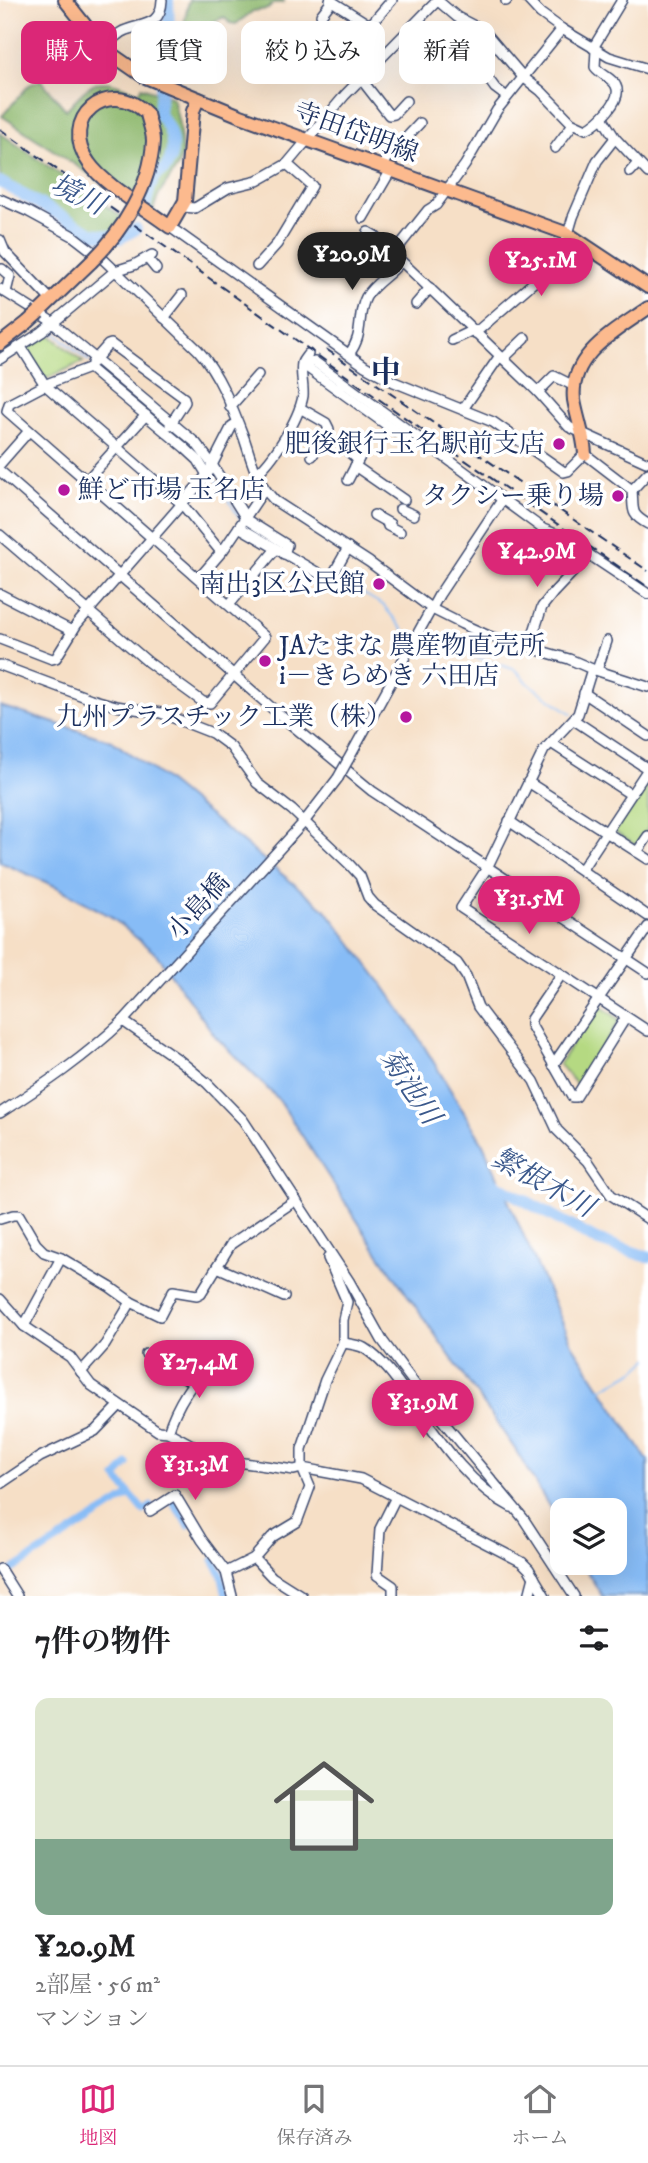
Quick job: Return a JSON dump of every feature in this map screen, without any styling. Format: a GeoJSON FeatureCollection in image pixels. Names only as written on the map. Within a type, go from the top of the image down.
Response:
{"type":"FeatureCollection","features":[{"type":"Feature","properties":{"kind":"main road","name":"寺田岱明線"},"geometry":{"type":"LineString","coordinates":[[65,0],[82,21]]}},
{"type":"Feature","properties":{"kind":"main road","name":"寺田岱明線"},"geometry":{"type":"LineString","coordinates":[[117,59],[132,70],[198,100],[568,234],[648,287]]}},
{"type":"Feature","properties":{"kind":"main road"},"geometry":{"type":"LineString","coordinates":[[0,344],[28,323],[110,243],[120,227],[145,178],[153,138],[147,114],[130,101],[110,98],[87,111],[79,125],[78,138],[81,150],[94,169],[147,210],[170,227],[183,207],[188,187],[188,161],[194,111],[198,100]]}},
{"type":"Feature","properties":{"kind":"main road"},"geometry":{"type":"LineString","coordinates":[[585,454],[574,399],[577,372],[592,349],[648,308]]}},
{"type":"Feature","properties":{"kind":"street"},"geometry":{"type":"LineString","coordinates":[[117,38],[126,30],[141,27],[155,19],[160,12],[162,0]]}},
{"type":"Feature","properties":{"kind":"street"},"geometry":{"type":"LineString","coordinates":[[321,15],[333,1],[368,24],[392,0]]}},
{"type":"Feature","properties":{"kind":"street"},"geometry":{"type":"LineString","coordinates":[[385,54],[438,0],[457,17],[484,31],[523,77],[541,91],[573,124],[586,129],[603,119],[617,95],[615,83],[595,67],[594,49],[622,0]]}},
{"type":"Feature","properties":{"kind":"street"},"geometry":{"type":"LineString","coordinates":[[528,0],[540,13],[594,49],[616,60],[648,69]]}},
{"type":"Feature","properties":{"kind":"street"},"geometry":{"type":"LineString","coordinates":[[393,254],[466,165],[497,110],[562,29]]}},
{"type":"Feature","properties":{"kind":"street"},"geometry":{"type":"LineString","coordinates":[[183,207],[195,208],[228,188],[257,181],[287,164],[357,84]]}},
{"type":"Feature","properties":{"kind":"street"},"geometry":{"type":"LineString","coordinates":[[365,84],[389,115],[394,114],[406,101]]}},
{"type":"Feature","properties":{"kind":"street"},"geometry":{"type":"LineString","coordinates":[[492,84],[507,97]]}},
{"type":"Feature","properties":{"kind":"street"},"geometry":{"type":"LineString","coordinates":[[603,119],[615,138],[648,173]]}},
{"type":"Feature","properties":{"kind":"street"},"geometry":{"type":"LineString","coordinates":[[363,218],[387,168],[388,157],[419,123]]}},
{"type":"Feature","properties":{"kind":"street"},"geometry":{"type":"LineString","coordinates":[[555,148],[573,124]]}},
{"type":"Feature","properties":{"kind":"street"},"geometry":{"type":"LineString","coordinates":[[452,340],[474,332],[549,269],[565,244],[573,217],[597,161],[615,138]]}},
{"type":"Feature","properties":{"kind":"street"},"geometry":{"type":"LineString","coordinates":[[630,172],[638,163]]}},
{"type":"Feature","properties":{"kind":"street"},"geometry":{"type":"LineString","coordinates":[[257,266],[277,244],[312,186],[287,164]]}},
{"type":"Feature","properties":{"kind":"street"},"geometry":{"type":"LineString","coordinates":[[0,200],[73,236],[115,271],[209,362],[237,423],[255,475],[275,501],[348,548],[432,609],[489,636],[569,659],[648,687]]}},
{"type":"Feature","properties":{"kind":"street"},"geometry":{"type":"LineString","coordinates":[[170,227],[349,354],[394,382],[493,422],[564,472],[585,454],[632,490]]}},
{"type":"Feature","properties":{"kind":"street"},"geometry":{"type":"LineString","coordinates":[[368,232],[538,392],[569,427],[648,465],[632,490],[633,513],[636,518],[648,524]]}},
{"type":"Feature","properties":{"kind":"street"},"geometry":{"type":"LineString","coordinates":[[0,240],[5,252],[51,300]]}},
{"type":"Feature","properties":{"kind":"street"},"geometry":{"type":"LineString","coordinates":[[0,359],[22,347],[115,271],[150,256],[156,268]]}},
{"type":"Feature","properties":{"kind":"street"},"geometry":{"type":"LineString","coordinates":[[349,354],[358,341],[363,304],[401,261]]}},
{"type":"Feature","properties":{"kind":"street"},"geometry":{"type":"LineString","coordinates":[[2,269],[10,276],[2,291],[52,324],[146,415],[196,443],[242,522],[330,580],[348,548]]}},
{"type":"Feature","properties":{"kind":"street"},"geometry":{"type":"LineString","coordinates":[[416,304],[430,288]]}},
{"type":"Feature","properties":{"kind":"street"},"geometry":{"type":"LineString","coordinates":[[164,318],[182,295]]}},
{"type":"Feature","properties":{"kind":"street"},"geometry":{"type":"LineString","coordinates":[[463,409],[501,358],[525,338]]}},
{"type":"Feature","properties":{"kind":"street"},"geometry":{"type":"LineString","coordinates":[[0,535],[148,662],[203,702],[210,703],[265,637],[7,411],[9,404],[92,364],[111,344],[184,398],[185,401],[168,427]]}},
{"type":"Feature","properties":{"kind":"street"},"geometry":{"type":"LineString","coordinates":[[22,347],[45,385],[182,505],[221,552]]}},
{"type":"Feature","properties":{"kind":"street"},"geometry":{"type":"LineString","coordinates":[[255,475],[264,467],[283,439],[300,408],[303,393],[301,363],[308,354]]}},
{"type":"Feature","properties":{"kind":"street"},"geometry":{"type":"LineString","coordinates":[[301,363],[315,362],[543,529],[561,536],[648,594]]}},
{"type":"Feature","properties":{"kind":"street"},"geometry":{"type":"LineString","coordinates":[[301,363],[395,431]]}},
{"type":"Feature","properties":{"kind":"street"},"geometry":{"type":"LineString","coordinates":[[92,364],[168,427]]}},
{"type":"Feature","properties":{"kind":"street"},"geometry":{"type":"LineString","coordinates":[[230,407],[258,375]]}},
{"type":"Feature","properties":{"kind":"street"},"geometry":{"type":"LineString","coordinates":[[538,392],[554,376],[575,386]]}},
{"type":"Feature","properties":{"kind":"street"},"geometry":{"type":"LineString","coordinates":[[300,408],[326,423],[329,429],[312,456]]}},
{"type":"Feature","properties":{"kind":"street"},"geometry":{"type":"LineString","coordinates":[[87,480],[146,415]]}},
{"type":"Feature","properties":{"kind":"street"},"geometry":{"type":"LineString","coordinates":[[0,639],[52,659],[56,658],[87,612],[210,470],[232,426],[237,423]]}},
{"type":"Feature","properties":{"kind":"street"},"geometry":{"type":"LineString","coordinates":[[0,464],[29,431]]}},
{"type":"Feature","properties":{"kind":"street"},"geometry":{"type":"LineString","coordinates":[[347,450],[414,515]]}},
{"type":"Feature","properties":{"kind":"street"},"geometry":{"type":"LineString","coordinates":[[348,480],[358,460]]}},
{"type":"Feature","properties":{"kind":"street"},"geometry":{"type":"LineString","coordinates":[[0,471],[281,716],[372,791],[648,973]]}},
{"type":"Feature","properties":{"kind":"street"},"geometry":{"type":"LineString","coordinates":[[199,578],[221,552],[264,490]]}},
{"type":"Feature","properties":{"kind":"street","name":"小島橋"},"geometry":{"type":"LineString","coordinates":[[0,1113],[93,1049],[125,1018],[302,824],[338,778],[432,609],[502,500]]}},
{"type":"Feature","properties":{"kind":"street"},"geometry":{"type":"LineString","coordinates":[[374,514],[400,532]]}},
{"type":"Feature","properties":{"kind":"street"},"geometry":{"type":"LineString","coordinates":[[229,605],[283,551]]}},
{"type":"Feature","properties":{"kind":"street"},"geometry":{"type":"LineString","coordinates":[[529,647],[542,607],[589,555]]}},
{"type":"Feature","properties":{"kind":"street"},"geometry":{"type":"LineString","coordinates":[[0,594],[72,631]]}},
{"type":"Feature","properties":{"kind":"street"},"geometry":{"type":"LineString","coordinates":[[607,641],[575,717],[544,750],[487,868],[461,908],[648,1031]]}},
{"type":"Feature","properties":{"kind":"street"},"geometry":{"type":"LineString","coordinates":[[0,665],[91,699],[161,713],[212,733],[231,747],[257,783],[292,810],[302,824],[360,876],[375,905],[457,963],[466,976],[478,1007],[534,1081],[556,1130],[588,1161],[611,1195],[648,1219]]}},
{"type":"Feature","properties":{"kind":"street"},"geometry":{"type":"LineString","coordinates":[[584,693],[648,736]]}},
{"type":"Feature","properties":{"kind":"street"},"geometry":{"type":"LineString","coordinates":[[575,717],[648,769],[582,869]]}},
{"type":"Feature","properties":{"kind":"street"},"geometry":{"type":"LineString","coordinates":[[551,743],[630,794]]}},
{"type":"Feature","properties":{"kind":"street"},"geometry":{"type":"LineString","coordinates":[[528,782],[648,859]]}},
{"type":"Feature","properties":{"kind":"street"},"geometry":{"type":"LineString","coordinates":[[509,821],[648,916]]}},
{"type":"Feature","properties":{"kind":"street"},"geometry":{"type":"LineString","coordinates":[[637,852],[648,836]]}},
{"type":"Feature","properties":{"kind":"street"},"geometry":{"type":"LineString","coordinates":[[553,1065],[648,927]]}},
{"type":"Feature","properties":{"kind":"street"},"geometry":{"type":"LineString","coordinates":[[561,975],[531,1019],[531,1025],[572,1097],[576,1097],[626,1017]]}},
{"type":"Feature","properties":{"kind":"street"},"geometry":{"type":"LineString","coordinates":[[125,1018],[179,1060],[243,1120],[349,1281],[382,1339],[437,1414],[516,1510],[574,1596]]}},
{"type":"Feature","properties":{"kind":"street"},"geometry":{"type":"LineString","coordinates":[[0,1219],[19,1215],[36,1244],[44,1252],[61,1258],[110,1287],[131,1303],[160,1316],[173,1291],[197,1295],[201,1293],[231,1244],[296,1200]]}},
{"type":"Feature","properties":{"kind":"street"},"geometry":{"type":"LineString","coordinates":[[226,1572],[254,1558],[272,1537],[297,1522],[310,1487],[302,1468],[302,1450],[325,1380],[343,1343],[346,1302],[327,1256],[327,1249]]}},
{"type":"Feature","properties":{"kind":"street"},"geometry":{"type":"LineString","coordinates":[[24,1326],[61,1258]]}},
{"type":"Feature","properties":{"kind":"street"},"geometry":{"type":"LineString","coordinates":[[217,1267],[284,1297]]}},
{"type":"Feature","properties":{"kind":"street"},"geometry":{"type":"LineString","coordinates":[[0,1299],[24,1326],[70,1357],[91,1385],[158,1431],[169,1433],[205,1452],[237,1462],[293,1470],[302,1468],[361,1479],[522,1562],[545,1596]]}},
{"type":"Feature","properties":{"kind":"street"},"geometry":{"type":"LineString","coordinates":[[81,1372],[105,1345],[131,1303]]}},
{"type":"Feature","properties":{"kind":"street"},"geometry":{"type":"LineString","coordinates":[[343,1343],[364,1348],[395,1377],[474,1480],[500,1502],[516,1510]]}},
{"type":"Feature","properties":{"kind":"street"},"geometry":{"type":"LineString","coordinates":[[146,1354],[192,1382]]}},
{"type":"Feature","properties":{"kind":"street"},"geometry":{"type":"LineString","coordinates":[[169,1433],[173,1416],[192,1382],[214,1358]]}},
{"type":"Feature","properties":{"kind":"street"},"geometry":{"type":"LineString","coordinates":[[0,1484],[40,1457],[95,1431],[120,1406]]}},
{"type":"Feature","properties":{"kind":"street"},"geometry":{"type":"LineString","coordinates":[[150,1511],[175,1495],[202,1540],[226,1572],[232,1596]]}},
{"type":"Feature","properties":{"kind":"street"},"geometry":{"type":"LineString","coordinates":[[393,1596],[391,1583],[377,1575],[380,1529],[396,1497]]}},
{"type":"Feature","properties":{"kind":"street"},"geometry":{"type":"LineString","coordinates":[[254,1558],[272,1577],[302,1596]]}},
{"type":"Feature","properties":{"kind":"street"},"geometry":{"type":"LineString","coordinates":[[0,1569],[17,1596]]}},
{"type":"Feature","properties":{"kind":"street"},"geometry":{"type":"LineString","coordinates":[[529,1596],[534,1577]]}},
{"type":"Feature","properties":{"kind":"green space"},"geometry":{"type":"Polygon","coordinates":[[[189,0],[284,0],[283,3],[274,3],[268,9],[253,11],[236,24],[230,23],[224,17],[215,21],[185,21],[189,0]]]}},
{"type":"Feature","properties":{"kind":"green space"},"geometry":{"type":"Polygon","coordinates":[[[44,84],[66,110],[83,92],[95,84],[117,84],[138,93],[142,87],[173,98],[182,153],[178,166],[158,196],[152,213],[134,204],[2,116],[29,85],[44,84]]]}},
{"type":"Feature","properties":{"kind":"green space"},"geometry":{"type":"Polygon","coordinates":[[[0,133],[125,219],[118,241],[92,233],[0,182],[0,133]]]}},
{"type":"Feature","properties":{"kind":"green space"},"geometry":{"type":"Polygon","coordinates":[[[49,334],[83,362],[45,379],[26,349],[49,334]]]}},
{"type":"Feature","properties":{"kind":"green space"},"geometry":{"type":"Polygon","coordinates":[[[648,774],[648,828],[637,846],[612,830],[648,774]]]}},
{"type":"Feature","properties":{"kind":"green space"},"geometry":{"type":"Polygon","coordinates":[[[598,1004],[620,1020],[578,1086],[559,1064],[598,1004]]]}},
{"type":"Feature","properties":{"kind":"water","name":"菊池川"},"geometry":{"type":"Polygon","coordinates":[[[0,706],[112,741],[161,776],[326,910],[413,1028],[482,1142],[572,1344],[648,1461],[648,1596],[602,1596],[589,1575],[627,1575],[627,1498],[550,1498],[550,1508],[515,1449],[376,1250],[279,1100],[216,1037],[156,954],[110,916],[57,887],[0,862],[0,706]]]}},
{"type":"Feature","properties":{"kind":"waterway","name":"境川"},"geometry":{"type":"LineString","coordinates":[[143,214],[152,182],[167,166],[172,153],[170,132],[159,115],[164,43],[169,29],[168,0]]}},
{"type":"Feature","properties":{"kind":"waterway","name":"境川"},"geometry":{"type":"LineString","coordinates":[[0,182],[92,233],[120,238],[136,229]]}},
{"type":"Feature","properties":{"kind":"waterway"},"geometry":{"type":"LineString","coordinates":[[53,331],[89,361]]}},
{"type":"Feature","properties":{"kind":"waterway"},"geometry":{"type":"LineString","coordinates":[[93,364],[167,426]]}},
{"type":"Feature","properties":{"kind":"waterway"},"geometry":{"type":"LineString","coordinates":[[171,429],[198,454]]}},
{"type":"Feature","properties":{"kind":"waterway"},"geometry":{"type":"LineString","coordinates":[[212,473],[240,519]]}},
{"type":"Feature","properties":{"kind":"waterway"},"geometry":{"type":"LineString","coordinates":[[336,578],[383,605],[406,633],[411,635]]}},
{"type":"Feature","properties":{"kind":"waterway"},"geometry":{"type":"LineString","coordinates":[[419,639],[516,670],[529,684],[572,714]]}},
{"type":"Feature","properties":{"kind":"waterway","name":"繁根木川"},"geometry":{"type":"LineString","coordinates":[[488,1180],[596,1240],[648,1257]]}},
{"type":"Feature","properties":{"kind":"waterway"},"geometry":{"type":"LineString","coordinates":[[599,1390],[635,1371],[648,1359]]}},
{"type":"Feature","properties":{"kind":"waterway"},"geometry":{"type":"LineString","coordinates":[[128,1464],[116,1477],[144,1511],[151,1506]]}},
{"type":"Feature","properties":{"kind":"waterway"},"geometry":{"type":"LineString","coordinates":[[7,1573],[130,1495]]}},
{"type":"Feature","properties":{"kind":"waterway"},"geometry":{"type":"LineString","coordinates":[[171,1499],[188,1525]]}},
{"type":"Feature","properties":{"kind":"waterway"},"geometry":{"type":"LineString","coordinates":[[213,1560],[221,1574],[226,1596]]}},
{"type":"Feature","properties":{"kind":"railway"},"geometry":{"type":"LineString","coordinates":[[0,129],[439,442],[648,587]]}},
{"type":"Feature","properties":{"kind":"railway"},"geometry":{"type":"LineString","coordinates":[[326,349],[648,571]]}},
{"type":"Feature","properties":{"kind":"place","name":"肥後銀行玉名駅前支店"},"geometry":{"type":"Point","coordinates":[559,444]}},
{"type":"Feature","properties":{"kind":"place","name":"鮮ど市場 玉名店"},"geometry":{"type":"Point","coordinates":[64,490]}},
{"type":"Feature","properties":{"kind":"place","name":"タクシー乗り場"},"geometry":{"type":"Point","coordinates":[618,496]}},
{"type":"Feature","properties":{"kind":"place","name":"南出3区公民館"},"geometry":{"type":"Point","coordinates":[379,584]}},
{"type":"Feature","properties":{"kind":"place","name":"JAたまな 農産物直売所 i－きらめき 六田店"},"geometry":{"type":"Point","coordinates":[265,661]}},
{"type":"Feature","properties":{"kind":"place","name":"九州プラスチック工業（株）"},"geometry":{"type":"Point","coordinates":[406,717]}},
{"type":"Feature","properties":{"kind":"district","name":"中"},"geometry":{"type":"Point","coordinates":[386,373]}}]}
